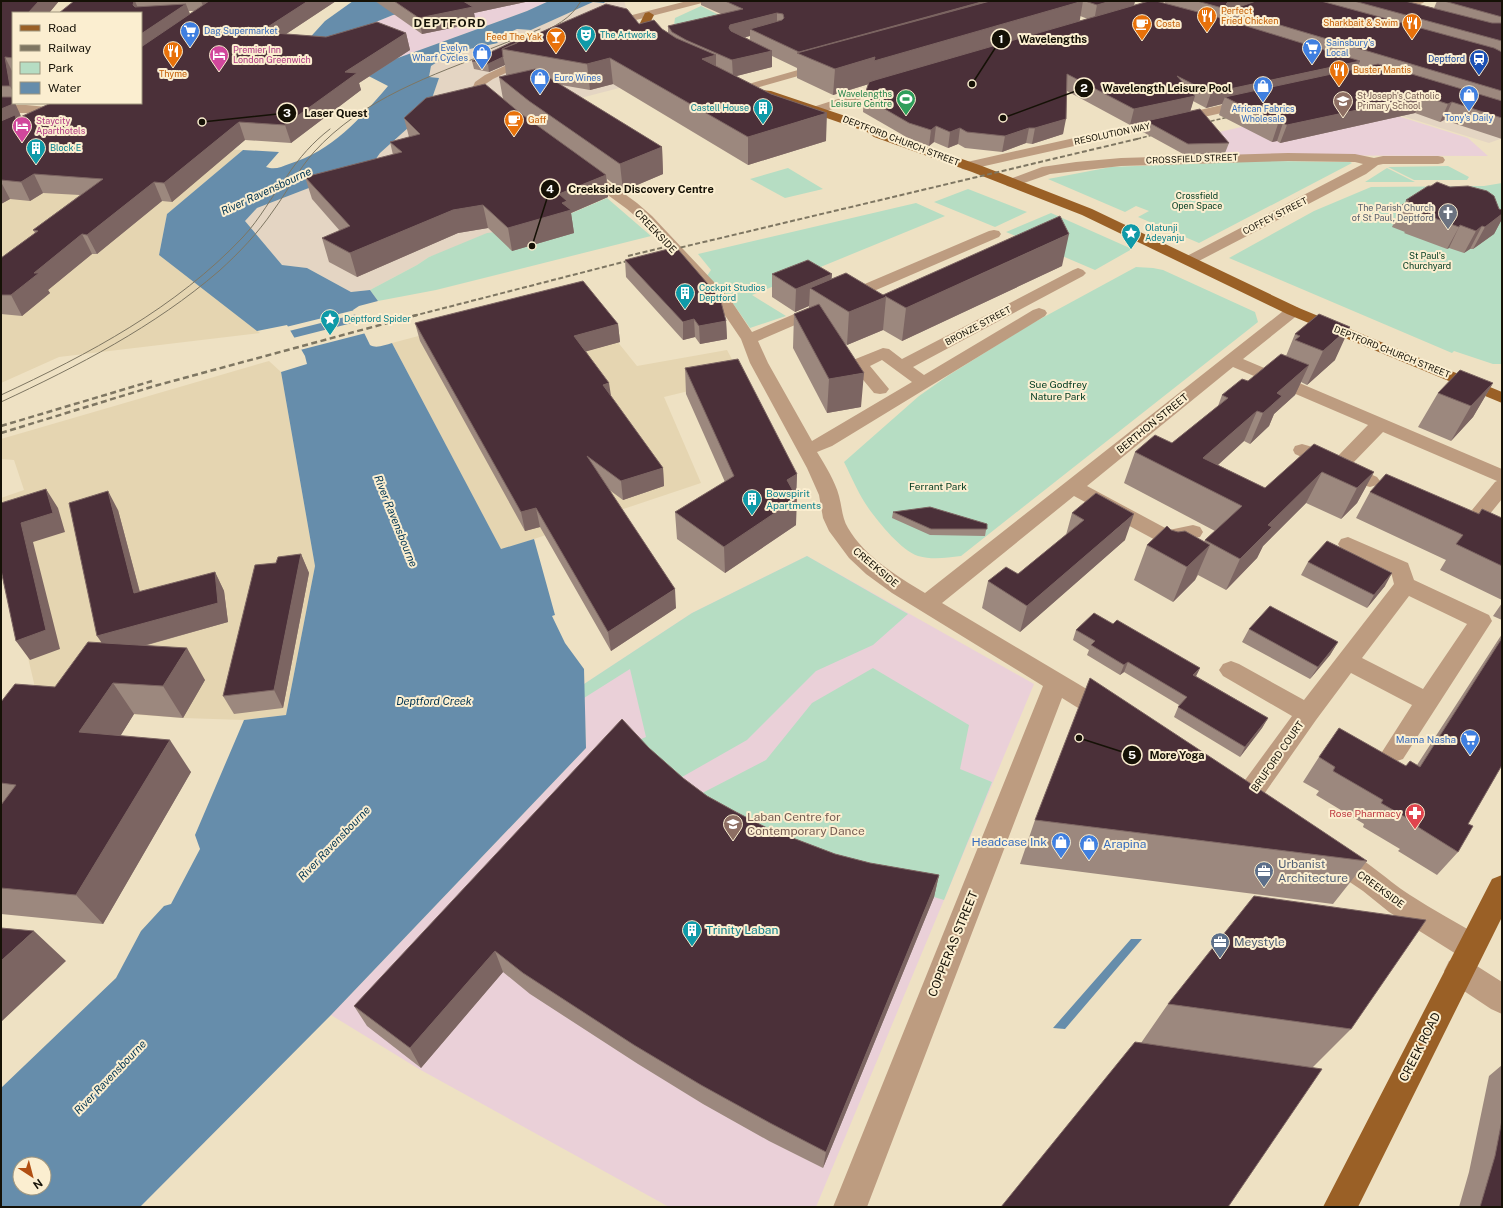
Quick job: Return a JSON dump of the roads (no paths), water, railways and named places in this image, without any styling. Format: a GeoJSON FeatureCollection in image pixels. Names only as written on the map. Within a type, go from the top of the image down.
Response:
{"type":"FeatureCollection","features":[{"type":"Feature","properties":{"kind":"main road"},"geometry":{"type":"LineString","coordinates":[[645,3],[649,15],[661,26],[673,42]]}},
{"type":"Feature","properties":{"kind":"main road"},"geometry":{"type":"LineString","coordinates":[[649,15],[645,23],[647,27],[654,36],[673,54]]}},
{"type":"Feature","properties":{"kind":"main road","name":"DEPTFORD CHURCH STREET"},"geometry":{"type":"LineString","coordinates":[[767,92],[764,88],[756,85],[736,82],[753,93],[767,92],[871,129],[878,134],[904,144],[967,166],[1087,212],[1190,260],[1293,311],[1502,398]]}},
{"type":"Feature","properties":{"kind":"main road"},"geometry":{"type":"LineString","coordinates":[[36,122],[69,106]]}},
{"type":"Feature","properties":{"kind":"main road","name":"CREEK ROAD"},"geometry":{"type":"LineString","coordinates":[[1340,1207],[1502,888]]}},
{"type":"Feature","properties":{"kind":"street"},"geometry":{"type":"LineString","coordinates":[[595,30],[618,21],[649,15],[699,1]]}},
{"type":"Feature","properties":{"kind":"street"},"geometry":{"type":"LineString","coordinates":[[1410,14],[1391,8],[1420,1]]}},
{"type":"Feature","properties":{"kind":"street"},"geometry":{"type":"LineString","coordinates":[[505,112],[478,89],[479,84],[542,53]]}},
{"type":"Feature","properties":{"kind":"street"},"geometry":{"type":"LineString","coordinates":[[756,85],[833,63]]}},
{"type":"Feature","properties":{"kind":"street"},"geometry":{"type":"LineString","coordinates":[[782,67],[796,74]]}},
{"type":"Feature","properties":{"kind":"street"},"geometry":{"type":"LineString","coordinates":[[817,110],[906,81]]}},
{"type":"Feature","properties":{"kind":"street","name":"RESOLUTION WAY"},"geometry":{"type":"LineString","coordinates":[[967,166],[1258,102]]}},
{"type":"Feature","properties":{"kind":"street"},"geometry":{"type":"LineString","coordinates":[[1,109],[26,109],[57,112]]}},
{"type":"Feature","properties":{"kind":"street","name":"CROSSFIELD STREET"},"geometry":{"type":"LineString","coordinates":[[1012,183],[1047,170],[1121,162],[1288,157],[1355,158],[1374,162]]}},
{"type":"Feature","properties":{"kind":"street","name":"CROSSFIELD STREET"},"geometry":{"type":"LineString","coordinates":[[1361,171],[1374,162],[1383,160],[1438,160]]}},
{"type":"Feature","properties":{"kind":"street","name":"CREEKSIDE"},"geometry":{"type":"LineString","coordinates":[[573,164],[632,206],[651,223],[662,238],[724,302],[749,339],[759,363],[806,448],[829,495],[833,518],[839,531],[856,552],[874,569],[900,588],[1124,724]]}},
{"type":"Feature","properties":{"kind":"street","name":"COFFEY STREET"},"geometry":{"type":"LineString","coordinates":[[1190,260],[1361,171]]}},
{"type":"Feature","properties":{"kind":"street"},"geometry":{"type":"LineString","coordinates":[[749,339],[994,234]]}},
{"type":"Feature","properties":{"kind":"street","name":"BRONZE STREET"},"geometry":{"type":"LineString","coordinates":[[901,366],[1078,274]]}},
{"type":"Feature","properties":{"kind":"street","name":"BERTHON STREET"},"geometry":{"type":"LineString","coordinates":[[926,604],[1293,311]]}},
{"type":"Feature","properties":{"kind":"street","name":"BRONZE STREET"},"geometry":{"type":"LineString","coordinates":[[806,448],[817,446],[825,442],[1038,313]]}},
{"type":"Feature","properties":{"kind":"street"},"geometry":{"type":"LineString","coordinates":[[880,389],[858,364],[884,354],[923,382]]}},
{"type":"Feature","properties":{"kind":"street"},"geometry":{"type":"LineString","coordinates":[[1231,360],[1502,476]]}},
{"type":"Feature","properties":{"kind":"street"},"geometry":{"type":"LineString","coordinates":[[1338,467],[1380,424]]}},
{"type":"Feature","properties":{"kind":"street"},"geometry":{"type":"LineString","coordinates":[[1302,450],[1370,481]]}},
{"type":"Feature","properties":{"kind":"street"},"geometry":{"type":"LineString","coordinates":[[1482,510],[1502,486]]}},
{"type":"Feature","properties":{"kind":"street"},"geometry":{"type":"LineString","coordinates":[[1073,487],[1166,536],[1193,532]]}},
{"type":"Feature","properties":{"kind":"street"},"geometry":{"type":"LineString","coordinates":[[1165,558],[1166,536]]}},
{"type":"Feature","properties":{"kind":"street"},"geometry":{"type":"LineString","coordinates":[[1348,544],[1400,568],[1406,585],[1481,621],[1394,752]]}},
{"type":"Feature","properties":{"kind":"street","name":"BRUFORD COURT"},"geometry":{"type":"LineString","coordinates":[[1246,800],[1308,713],[1406,585]]}},
{"type":"Feature","properties":{"kind":"street"},"geometry":{"type":"LineString","coordinates":[[1348,661],[1428,702]]}},
{"type":"Feature","properties":{"kind":"street","name":"BRUFORD COURT"},"geometry":{"type":"LineString","coordinates":[[1231,670],[1308,713]]}},
{"type":"Feature","properties":{"kind":"street","name":"COPPERAS STREET"},"geometry":{"type":"LineString","coordinates":[[850,1207],[1056,682]]}},
{"type":"Feature","properties":{"kind":"street","name":"CREEKSIDE"},"geometry":{"type":"LineString","coordinates":[[1313,843],[1373,882],[1416,914],[1465,959],[1502,998]]}},
{"type":"Feature","properties":{"kind":"water","name":"Deptford Creek"},"geometry":{"type":"Polygon","coordinates":[[[353,1],[462,1],[393,15],[366,26],[395,59],[527,11],[549,1],[606,1],[604,3],[593,2],[531,30],[517,29],[494,39],[498,43],[465,50],[445,57],[431,66],[429,77],[439,78],[428,110],[380,153],[365,175],[314,186],[257,208],[245,221],[282,265],[307,268],[351,292],[370,290],[378,301],[359,306],[353,310],[370,345],[378,347],[392,343],[501,549],[534,539],[555,615],[552,616],[565,643],[584,669],[586,748],[331,1015],[140,1207],[1,1207],[1,1088],[116,978],[141,931],[164,906],[171,904],[200,849],[195,835],[244,720],[286,715],[315,566],[281,372],[307,364],[305,356],[287,325],[257,331],[159,255],[167,214],[243,150],[279,152],[266,167],[269,168],[281,167],[304,158],[319,151],[332,142],[356,122],[388,86],[353,68],[294,55],[325,21],[353,1]]]}},
{"type":"Feature","properties":{"kind":"water"},"geometry":{"type":"Polygon","coordinates":[[[1131,939],[1142,939],[1065,1029],[1053,1028],[1131,939]]]}},
{"type":"Feature","properties":{"kind":"tram line"},"geometry":{"type":"LineString","coordinates":[[536,35],[567,18],[581,1]]}},
{"type":"Feature","properties":{"kind":"tram line"},"geometry":{"type":"LineString","coordinates":[[490,49],[540,29]]}},
{"type":"Feature","properties":{"kind":"tram line"},"geometry":{"type":"LineString","coordinates":[[1,402],[87,359],[142,328],[194,291],[219,271],[261,227],[314,152],[333,133],[354,117],[399,90],[497,50]]}},
{"type":"Feature","properties":{"kind":"tram line"},"geometry":{"type":"LineString","coordinates":[[1,395],[99,346],[130,327],[189,286],[243,237],[255,223],[301,157],[330,129]]}},
{"type":"Feature","properties":{"kind":"railway"},"geometry":{"type":"LineString","coordinates":[[1199,124],[1237,115]]}},
{"type":"Feature","properties":{"kind":"railway"},"geometry":{"type":"LineString","coordinates":[[1141,138],[1161,133]]}},
{"type":"Feature","properties":{"kind":"railway"},"geometry":{"type":"LineString","coordinates":[[666,251],[1141,138]]}},
{"type":"Feature","properties":{"kind":"railway"},"geometry":{"type":"LineString","coordinates":[[1137,139],[1141,138]]}},
{"type":"Feature","properties":{"kind":"railway"},"geometry":{"type":"LineString","coordinates":[[628,256],[673,245]]}},
{"type":"Feature","properties":{"kind":"railway"},"geometry":{"type":"LineString","coordinates":[[413,316],[635,259]]}},
{"type":"Feature","properties":{"kind":"railway"},"geometry":{"type":"LineString","coordinates":[[1,433],[158,385],[417,315]]}},
{"type":"Feature","properties":{"kind":"railway"},"geometry":{"type":"LineString","coordinates":[[1,426],[152,381]]}},
{"type":"Feature","properties":{"kind":"place","name":"Perfect Fried Chicken"},"geometry":{"type":"Point","coordinates":[1207,33]}},
{"type":"Feature","properties":{"kind":"place","name":"Sharkbait & Swim"},"geometry":{"type":"Point","coordinates":[1412,40]}},
{"type":"Feature","properties":{"kind":"place","name":"Costa"},"geometry":{"type":"Point","coordinates":[1142,41]}},
{"type":"Feature","properties":{"kind":"place","name":"Dag Supermarket"},"geometry":{"type":"Point","coordinates":[190,48]}},
{"type":"Feature","properties":{"kind":"place","name":"The Artworks"},"geometry":{"type":"Point","coordinates":[586,52]}},
{"type":"Feature","properties":{"kind":"place","name":"Feed The Yak"},"geometry":{"type":"Point","coordinates":[556,54]}},
{"type":"Feature","properties":{"kind":"place","name":"Sainsbury's Local"},"geometry":{"type":"Point","coordinates":[1312,65]}},
{"type":"Feature","properties":{"kind":"place","name":"Thyme"},"geometry":{"type":"Point","coordinates":[173,68]}},
{"type":"Feature","properties":{"kind":"place","name":"Evelyn Wharf Cycles"},"geometry":{"type":"Point","coordinates":[482,70]}},
{"type":"Feature","properties":{"kind":"place","name":"Premier Inn London Greenwich"},"geometry":{"type":"Point","coordinates":[219,72]}},
{"type":"Feature","properties":{"kind":"place","name":"Deptford"},"geometry":{"type":"Point","coordinates":[1479,76]}},
{"type":"Feature","properties":{"kind":"place","name":"Wavelengths"},"geometry":{"type":"Point","coordinates":[972,84]}},
{"type":"Feature","properties":{"kind":"place","name":"Buster Mantis"},"geometry":{"type":"Point","coordinates":[1339,87]}},
{"type":"Feature","properties":{"kind":"place","name":"Euro Wines"},"geometry":{"type":"Point","coordinates":[540,95]}},
{"type":"Feature","properties":{"kind":"place","name":"African Fabrics Wholesale"},"geometry":{"type":"Point","coordinates":[1263,103]}},
{"type":"Feature","properties":{"kind":"place","name":"Tony's Daily"},"geometry":{"type":"Point","coordinates":[1469,112]}},
{"type":"Feature","properties":{"kind":"place","name":"Wavelengths Leisure Centre"},"geometry":{"type":"Point","coordinates":[906,116]}},
{"type":"Feature","properties":{"kind":"place","name":"Wavelength Leisure Pool"},"geometry":{"type":"Point","coordinates":[1003,118]}},
{"type":"Feature","properties":{"kind":"place","name":"St Joseph's Catholic Primary School"},"geometry":{"type":"Point","coordinates":[1343,118]}},
{"type":"Feature","properties":{"kind":"place","name":"Laser Quest"},"geometry":{"type":"Point","coordinates":[202,122]}},
{"type":"Feature","properties":{"kind":"place","name":"Castell House"},"geometry":{"type":"Point","coordinates":[763,125]}},
{"type":"Feature","properties":{"kind":"place","name":"Gaff"},"geometry":{"type":"Point","coordinates":[514,137]}},
{"type":"Feature","properties":{"kind":"place","name":"Staycity Aparthotels"},"geometry":{"type":"Point","coordinates":[22,143]}},
{"type":"Feature","properties":{"kind":"place","name":"Block E"},"geometry":{"type":"Point","coordinates":[36,165]}},
{"type":"Feature","properties":{"kind":"place","name":"The Parish Church of St Paul, Deptford"},"geometry":{"type":"Point","coordinates":[1448,230]}},
{"type":"Feature","properties":{"kind":"place","name":"Creekside Discovery Centre"},"geometry":{"type":"Point","coordinates":[532,246]}},
{"type":"Feature","properties":{"kind":"place","name":"Olatunji Adeyanju"},"geometry":{"type":"Point","coordinates":[1131,250]}},
{"type":"Feature","properties":{"kind":"place","name":"Cockpit Studios Deptford"},"geometry":{"type":"Point","coordinates":[685,310]}},
{"type":"Feature","properties":{"kind":"place","name":"Deptford Spider"},"geometry":{"type":"Point","coordinates":[330,336]}},
{"type":"Feature","properties":{"kind":"place","name":"Bowspirit Apartments"},"geometry":{"type":"Point","coordinates":[752,516]}},
{"type":"Feature","properties":{"kind":"place","name":"More Yoga"},"geometry":{"type":"Point","coordinates":[1079,738]}},
{"type":"Feature","properties":{"kind":"place","name":"Mama Nasha"},"geometry":{"type":"Point","coordinates":[1470,756]}},
{"type":"Feature","properties":{"kind":"place","name":"Rose Pharmacy"},"geometry":{"type":"Point","coordinates":[1415,830]}},
{"type":"Feature","properties":{"kind":"place","name":"Laban Centre for Contemporary Dance"},"geometry":{"type":"Point","coordinates":[733,841]}},
{"type":"Feature","properties":{"kind":"place","name":"Headcase Ink"},"geometry":{"type":"Point","coordinates":[1061,859]}},
{"type":"Feature","properties":{"kind":"place","name":"Arapina"},"geometry":{"type":"Point","coordinates":[1089,861]}},
{"type":"Feature","properties":{"kind":"place","name":"Urbanist Architecture"},"geometry":{"type":"Point","coordinates":[1264,888]}},
{"type":"Feature","properties":{"kind":"place","name":"Trinity Laban"},"geometry":{"type":"Point","coordinates":[692,947]}},
{"type":"Feature","properties":{"kind":"place","name":"Meystyle"},"geometry":{"type":"Point","coordinates":[1220,959]}},
{"type":"Feature","properties":{"kind":"district","name":"DEPTFORD"},"geometry":{"type":"Point","coordinates":[450,23]}},
{"type":"Feature","properties":{"kind":"water label","name":"River Ravensbourne"},"geometry":{"type":"Point","coordinates":[266,191]}},
{"type":"Feature","properties":{"kind":"water label","name":"River Ravensbourne"},"geometry":{"type":"Point","coordinates":[396,521]}},
{"type":"Feature","properties":{"kind":"water label","name":"River Ravensbourne"},"geometry":{"type":"Point","coordinates":[334,843]}},
{"type":"Feature","properties":{"kind":"water label","name":"River Ravensbourne"},"geometry":{"type":"Point","coordinates":[110,1077]}},
{"type":"Feature","properties":{"kind":"park label","name":"Crossfield Open Space"},"geometry":{"type":"Point","coordinates":[1197,202]}},
{"type":"Feature","properties":{"kind":"park label","name":"St Paul's Churchyard"},"geometry":{"type":"Point","coordinates":[1427,262]}},
{"type":"Feature","properties":{"kind":"park label","name":"Sue Godfrey Nature Park"},"geometry":{"type":"Point","coordinates":[1058,390]}},
{"type":"Feature","properties":{"kind":"park label","name":"Ferrant Park"},"geometry":{"type":"Point","coordinates":[938,486]}}]}
